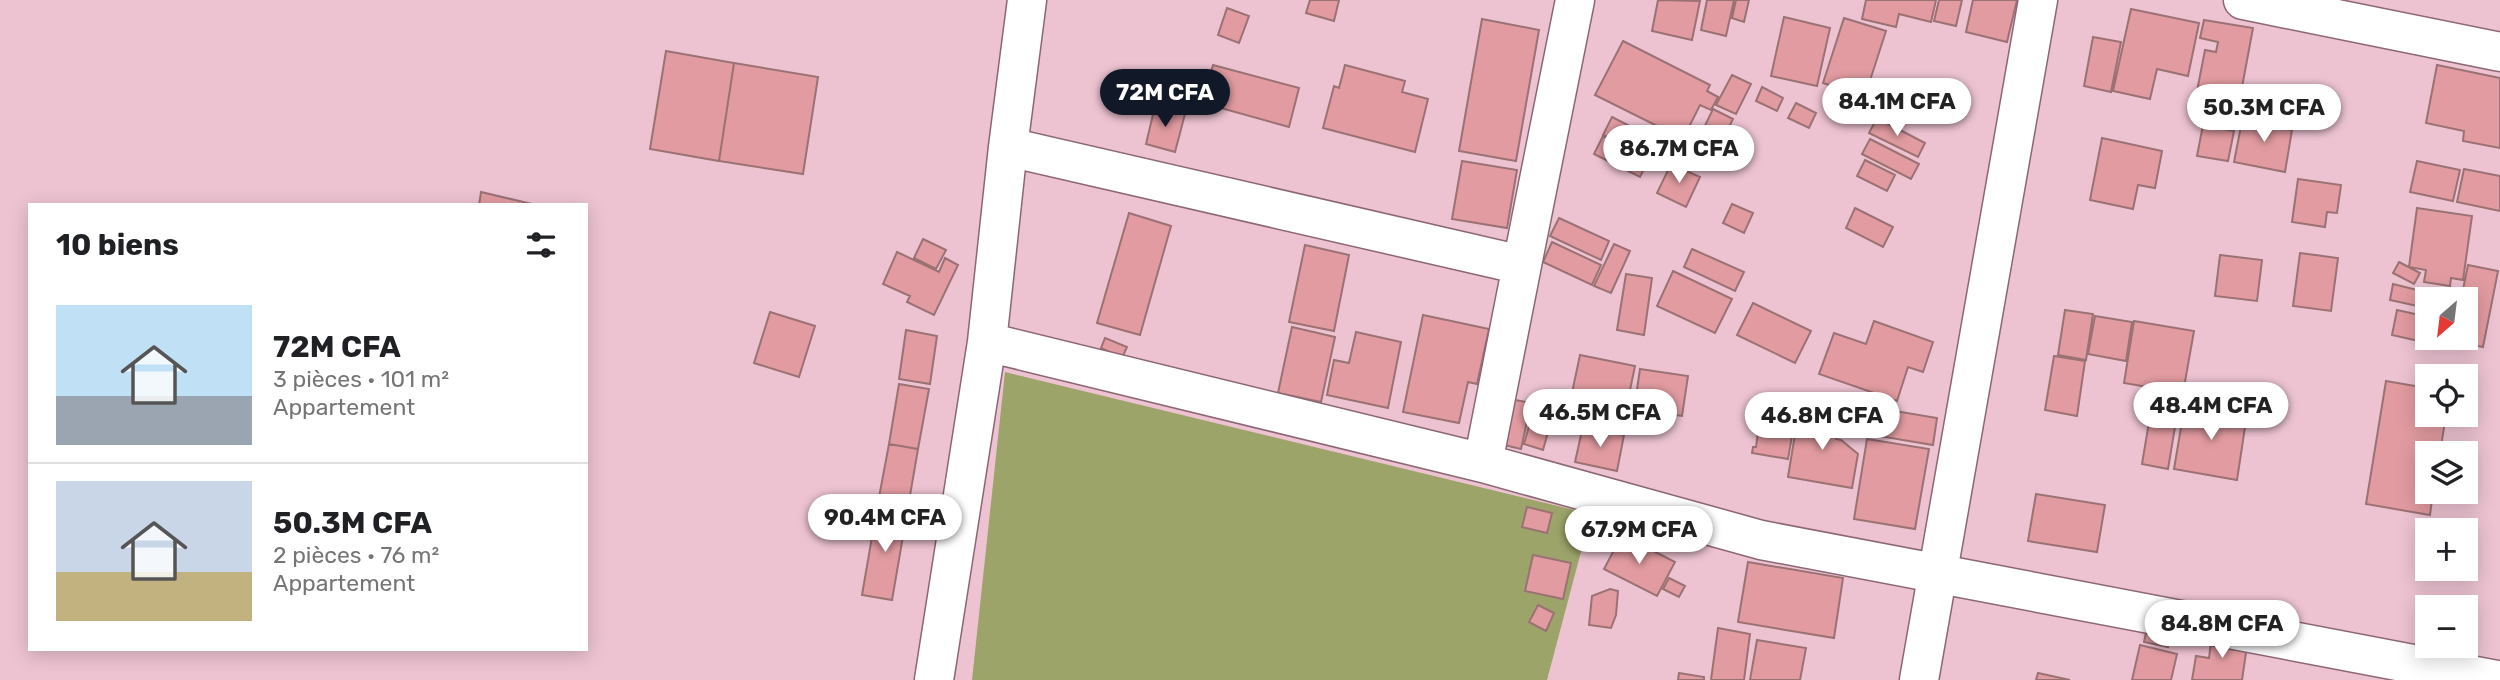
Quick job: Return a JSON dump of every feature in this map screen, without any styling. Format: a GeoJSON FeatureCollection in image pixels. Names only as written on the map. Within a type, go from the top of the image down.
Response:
{"type":"FeatureCollection","features":[{"type":"Feature","properties":{"kind":"street"},"geometry":{"type":"LineString","coordinates":[[934,680],[987,342],[1027,0]]}},
{"type":"Feature","properties":{"kind":"street"},"geometry":{"type":"LineString","coordinates":[[1483,463],[1575,0]]}},
{"type":"Feature","properties":{"kind":"street"},"geometry":{"type":"LineString","coordinates":[[1919,680],[2038,0]]}},
{"type":"Feature","properties":{"kind":"street"},"geometry":{"type":"LineString","coordinates":[[2243,0],[2500,52]]}},
{"type":"Feature","properties":{"kind":"street"},"geometry":{"type":"LineString","coordinates":[[1008,147],[1522,265]]}},
{"type":"Feature","properties":{"kind":"street"},"geometry":{"type":"LineString","coordinates":[[987,342],[1483,463],[1761,540],[2497,680]]}},
{"type":"Feature","properties":{"kind":"green space"},"geometry":{"type":"Polygon","coordinates":[[[1005,372],[1591,514],[1547,680],[972,680],[1005,372]]]}},
{"type":"Feature","properties":{"kind":"building"},"geometry":{"type":"Polygon","coordinates":[[[1310,0],[1339,0],[1334,21],[1306,13],[1310,0]]]}},
{"type":"Feature","properties":{"kind":"building"},"geometry":{"type":"Polygon","coordinates":[[[1658,0],[1700,1],[1692,40],[1652,31],[1658,0]]]}},
{"type":"Feature","properties":{"kind":"building"},"geometry":{"type":"Polygon","coordinates":[[[1707,0],[1734,0],[1726,36],[1701,30],[1707,0]]]}},
{"type":"Feature","properties":{"kind":"building"},"geometry":{"type":"Polygon","coordinates":[[[1736,0],[1749,0],[1744,22],[1732,18],[1736,0]]]}},
{"type":"Feature","properties":{"kind":"building"},"geometry":{"type":"Polygon","coordinates":[[[1866,0],[1936,0],[1931,22],[1899,14],[1896,27],[1862,19],[1866,0]]]}},
{"type":"Feature","properties":{"kind":"building"},"geometry":{"type":"Polygon","coordinates":[[[1939,0],[1962,0],[1956,26],[1934,21],[1939,0]]]}},
{"type":"Feature","properties":{"kind":"building"},"geometry":{"type":"Polygon","coordinates":[[[1973,0],[2017,0],[2007,42],[1966,32],[1973,0]]]}},
{"type":"Feature","properties":{"kind":"building"},"geometry":{"type":"Polygon","coordinates":[[[1227,8],[1249,16],[1239,43],[1218,35],[1227,8]]]}},
{"type":"Feature","properties":{"kind":"building"},"geometry":{"type":"Polygon","coordinates":[[[2131,9],[2199,23],[2188,76],[2157,69],[2150,99],[2113,91],[2131,9]]]}},
{"type":"Feature","properties":{"kind":"building"},"geometry":{"type":"Polygon","coordinates":[[[1784,17],[1830,28],[1817,86],[1771,76],[1784,17]]]}},
{"type":"Feature","properties":{"kind":"building"},"geometry":{"type":"Polygon","coordinates":[[[1844,18],[1886,31],[1865,96],[1823,83],[1844,18]]]}},
{"type":"Feature","properties":{"kind":"building"},"geometry":{"type":"Polygon","coordinates":[[[1482,19],[1539,30],[1516,161],[1459,151],[1482,19]]]}},
{"type":"Feature","properties":{"kind":"building"},"geometry":{"type":"Polygon","coordinates":[[[2204,20],[2253,28],[2235,125],[2192,117],[2205,50],[2216,52],[2218,42],[2200,38],[2204,20]]]}},
{"type":"Feature","properties":{"kind":"building"},"geometry":{"type":"Polygon","coordinates":[[[2093,37],[2121,42],[2111,92],[2084,86],[2093,37]]]}},
{"type":"Feature","properties":{"kind":"building"},"geometry":{"type":"Polygon","coordinates":[[[1623,41],[1710,85],[1707,91],[1718,97],[1711,110],[1700,105],[1683,139],[1595,95],[1623,41]]]}},
{"type":"Feature","properties":{"kind":"building"},"geometry":{"type":"Polygon","coordinates":[[[666,51],[734,63],[719,161],[650,149],[666,51]]]}},
{"type":"Feature","properties":{"kind":"building"},"geometry":{"type":"Polygon","coordinates":[[[734,63],[818,77],[803,174],[719,161],[734,63]]]}},
{"type":"Feature","properties":{"kind":"building"},"geometry":{"type":"Polygon","coordinates":[[[1213,65],[1299,88],[1289,127],[1203,103],[1213,65]]]}},
{"type":"Feature","properties":{"kind":"building"},"geometry":{"type":"Polygon","coordinates":[[[1345,65],[1405,81],[1402,92],[1428,99],[1415,152],[1323,128],[1334,86],[1339,88],[1345,65]]]}},
{"type":"Feature","properties":{"kind":"building"},"geometry":{"type":"Polygon","coordinates":[[[2437,65],[2500,78],[2500,148],[2463,141],[2464,131],[2426,123],[2437,65]]]}},
{"type":"Feature","properties":{"kind":"building"},"geometry":{"type":"Polygon","coordinates":[[[1732,75],[1751,84],[1736,114],[1716,105],[1732,75]]]}},
{"type":"Feature","properties":{"kind":"building"},"geometry":{"type":"Polygon","coordinates":[[[1762,87],[1783,98],[1777,111],[1756,101],[1762,87]]]}},
{"type":"Feature","properties":{"kind":"building"},"geometry":{"type":"Polygon","coordinates":[[[1796,103],[1816,113],[1809,128],[1788,118],[1796,103]]]}},
{"type":"Feature","properties":{"kind":"building"},"geometry":{"type":"Polygon","coordinates":[[[1155,106],[1185,114],[1175,152],[1146,144],[1155,106]]]}},
{"type":"Feature","properties":{"kind":"building"},"geometry":{"type":"Polygon","coordinates":[[[1713,109],[1733,119],[1716,154],[1696,144],[1713,109]]]}},
{"type":"Feature","properties":{"kind":"building"},"geometry":{"type":"Polygon","coordinates":[[[2256,114],[2278,119],[2276,127],[2292,130],[2285,172],[2234,162],[2242,121],[2255,123],[2256,114]]]}},
{"type":"Feature","properties":{"kind":"building"},"geometry":{"type":"Polygon","coordinates":[[[1612,117],[1657,140],[1648,158],[1603,135],[1612,117]]]}},
{"type":"Feature","properties":{"kind":"building"},"geometry":{"type":"Polygon","coordinates":[[[1877,118],[1925,143],[1918,157],[1869,133],[1877,118]]]}},
{"type":"Feature","properties":{"kind":"building"},"geometry":{"type":"Polygon","coordinates":[[[2203,125],[2234,131],[2228,161],[2197,156],[2203,125]]]}},
{"type":"Feature","properties":{"kind":"building"},"geometry":{"type":"Polygon","coordinates":[[[1603,136],[1649,159],[1640,177],[1594,154],[1603,136]]]}},
{"type":"Feature","properties":{"kind":"building"},"geometry":{"type":"Polygon","coordinates":[[[2102,138],[2162,151],[2155,188],[2138,185],[2133,209],[2090,200],[2102,138]]]}},
{"type":"Feature","properties":{"kind":"building"},"geometry":{"type":"Polygon","coordinates":[[[1870,139],[1919,164],[1911,179],[1862,154],[1870,139]]]}},
{"type":"Feature","properties":{"kind":"building"},"geometry":{"type":"Polygon","coordinates":[[[1865,160],[1895,175],[1887,191],[1857,176],[1865,160]]]}},
{"type":"Feature","properties":{"kind":"building"},"geometry":{"type":"Polygon","coordinates":[[[1462,161],[1517,170],[1507,228],[1452,219],[1462,161]]]}},
{"type":"Feature","properties":{"kind":"building"},"geometry":{"type":"Polygon","coordinates":[[[2417,161],[2460,170],[2453,201],[2410,192],[2417,161]]]}},
{"type":"Feature","properties":{"kind":"building"},"geometry":{"type":"Polygon","coordinates":[[[1671,164],[1700,177],[1686,207],[1657,193],[1671,164]]]}},
{"type":"Feature","properties":{"kind":"building"},"geometry":{"type":"Polygon","coordinates":[[[2464,169],[2500,176],[2500,211],[2457,202],[2464,169]]]}},
{"type":"Feature","properties":{"kind":"building"},"geometry":{"type":"Polygon","coordinates":[[[2298,179],[2341,185],[2337,213],[2327,212],[2325,227],[2292,222],[2298,179]]]}},
{"type":"Feature","properties":{"kind":"building"},"geometry":{"type":"Polygon","coordinates":[[[481,192],[528,203],[479,203],[481,192]]]}},
{"type":"Feature","properties":{"kind":"building"},"geometry":{"type":"Polygon","coordinates":[[[1732,204],[1753,213],[1744,233],[1723,223],[1732,204]]]}},
{"type":"Feature","properties":{"kind":"building"},"geometry":{"type":"Polygon","coordinates":[[[1855,208],[1893,227],[1883,247],[1846,228],[1855,208]]]}},
{"type":"Feature","properties":{"kind":"building"},"geometry":{"type":"Polygon","coordinates":[[[2417,208],[2472,216],[2463,280],[2451,278],[2450,286],[2424,282],[2426,270],[2409,267],[2417,208]]]}},
{"type":"Feature","properties":{"kind":"building"},"geometry":{"type":"Polygon","coordinates":[[[1129,213],[1171,226],[1140,335],[1097,323],[1129,213]]]}},
{"type":"Feature","properties":{"kind":"building"},"geometry":{"type":"Polygon","coordinates":[[[1559,218],[1609,241],[1601,260],[1550,236],[1559,218]]]}},
{"type":"Feature","properties":{"kind":"building"},"geometry":{"type":"Polygon","coordinates":[[[923,239],[946,250],[936,269],[914,258],[923,239]]]}},
{"type":"Feature","properties":{"kind":"building"},"geometry":{"type":"Polygon","coordinates":[[[1552,242],[1601,265],[1592,285],[1543,262],[1552,242]]]}},
{"type":"Feature","properties":{"kind":"building"},"geometry":{"type":"Polygon","coordinates":[[[1614,244],[1630,251],[1611,293],[1594,286],[1614,244]]]}},
{"type":"Feature","properties":{"kind":"building"},"geometry":{"type":"Polygon","coordinates":[[[1305,245],[1349,255],[1334,331],[1289,322],[1305,245]]]}},
{"type":"Feature","properties":{"kind":"building"},"geometry":{"type":"Polygon","coordinates":[[[1692,249],[1744,272],[1735,291],[1684,267],[1692,249]]]}},
{"type":"Feature","properties":{"kind":"building"},"geometry":{"type":"Polygon","coordinates":[[[897,252],[939,272],[945,258],[958,265],[934,315],[907,302],[910,296],[883,284],[897,252]]]}},
{"type":"Feature","properties":{"kind":"building"},"geometry":{"type":"Polygon","coordinates":[[[2300,253],[2338,258],[2331,311],[2293,306],[2300,253]]]}},
{"type":"Feature","properties":{"kind":"building"},"geometry":{"type":"Polygon","coordinates":[[[2220,255],[2262,260],[2257,301],[2215,296],[2220,255]]]}},
{"type":"Feature","properties":{"kind":"building"},"geometry":{"type":"Polygon","coordinates":[[[2399,262],[2420,273],[2414,284],[2393,273],[2399,262]]]}},
{"type":"Feature","properties":{"kind":"building"},"geometry":{"type":"Polygon","coordinates":[[[2468,265],[2498,271],[2483,347],[2478,346],[2478,287],[2463,287],[2468,265]]]}},
{"type":"Feature","properties":{"kind":"building"},"geometry":{"type":"Polygon","coordinates":[[[1673,271],[1732,299],[1715,333],[1657,306],[1673,271]]]}},
{"type":"Feature","properties":{"kind":"building"},"geometry":{"type":"Polygon","coordinates":[[[1626,274],[1652,278],[1644,335],[1617,330],[1626,274]]]}},
{"type":"Feature","properties":{"kind":"building"},"geometry":{"type":"Polygon","coordinates":[[[2393,284],[2415,290],[2415,305],[2390,300],[2393,284]]]}},
{"type":"Feature","properties":{"kind":"building"},"geometry":{"type":"Polygon","coordinates":[[[1753,303],[1811,331],[1795,363],[1737,335],[1753,303]]]}},
{"type":"Feature","properties":{"kind":"building"},"geometry":{"type":"Polygon","coordinates":[[[2065,310],[2093,314],[2086,360],[2058,355],[2065,310]]]}},
{"type":"Feature","properties":{"kind":"building"},"geometry":{"type":"Polygon","coordinates":[[[2397,310],[2415,314],[2415,340],[2392,335],[2397,310]]]}},
{"type":"Feature","properties":{"kind":"building"},"geometry":{"type":"Polygon","coordinates":[[[770,312],[815,326],[799,377],[754,363],[770,312]]]}},
{"type":"Feature","properties":{"kind":"building"},"geometry":{"type":"Polygon","coordinates":[[[1423,315],[1489,329],[1477,384],[1468,382],[1459,423],[1403,412],[1423,315]]]}},
{"type":"Feature","properties":{"kind":"building"},"geometry":{"type":"Polygon","coordinates":[[[2095,316],[2132,322],[2126,361],[2088,354],[2095,316]]]}},
{"type":"Feature","properties":{"kind":"building"},"geometry":{"type":"Polygon","coordinates":[[[1874,321],[1933,342],[1923,372],[1908,367],[1897,401],[1819,374],[1834,333],[1866,344],[1874,321]]]}},
{"type":"Feature","properties":{"kind":"building"},"geometry":{"type":"Polygon","coordinates":[[[2134,321],[2194,331],[2183,393],[2124,383],[2134,321]]]}},
{"type":"Feature","properties":{"kind":"building"},"geometry":{"type":"Polygon","coordinates":[[[1292,327],[1335,337],[1321,402],[1278,393],[1292,327]]]}},
{"type":"Feature","properties":{"kind":"building"},"geometry":{"type":"Polygon","coordinates":[[[906,330],[937,336],[930,384],[899,379],[906,330]]]}},
{"type":"Feature","properties":{"kind":"building"},"geometry":{"type":"Polygon","coordinates":[[[1356,332],[1401,342],[1388,408],[1327,395],[1334,360],[1349,363],[1356,332]]]}},
{"type":"Feature","properties":{"kind":"building"},"geometry":{"type":"Polygon","coordinates":[[[1105,338],[1127,347],[1122,358],[1101,348],[1105,338]]]}},
{"type":"Feature","properties":{"kind":"building"},"geometry":{"type":"Polygon","coordinates":[[[1580,355],[1635,366],[1624,419],[1569,407],[1580,355]]]}},
{"type":"Feature","properties":{"kind":"building"},"geometry":{"type":"Polygon","coordinates":[[[2054,356],[2085,361],[2077,416],[2045,410],[2054,356]]]}},
{"type":"Feature","properties":{"kind":"building"},"geometry":{"type":"Polygon","coordinates":[[[1640,369],[1688,376],[1682,416],[1634,410],[1640,369]]]}},
{"type":"Feature","properties":{"kind":"building"},"geometry":{"type":"Polygon","coordinates":[[[2386,381],[2415,386],[2415,427],[2444,427],[2442,441],[2415,441],[2415,504],[2431,504],[2430,515],[2366,504],[2386,381]]]}},
{"type":"Feature","properties":{"kind":"building"},"geometry":{"type":"Polygon","coordinates":[[[899,384],[929,389],[918,449],[889,444],[899,384]]]}},
{"type":"Feature","properties":{"kind":"building"},"geometry":{"type":"Polygon","coordinates":[[[2153,398],[2179,403],[2168,469],[2142,464],[2153,398]]]}},
{"type":"Feature","properties":{"kind":"building"},"geometry":{"type":"Polygon","coordinates":[[[1510,399],[1531,403],[1521,449],[1500,444],[1510,399]]]}},
{"type":"Feature","properties":{"kind":"building"},"geometry":{"type":"Polygon","coordinates":[[[2185,404],[2247,414],[2237,480],[2174,469],[2185,404]]]}},
{"type":"Feature","properties":{"kind":"building"},"geometry":{"type":"Polygon","coordinates":[[[1877,408],[1937,418],[1933,445],[1873,435],[1877,408]]]}},
{"type":"Feature","properties":{"kind":"building"},"geometry":{"type":"Polygon","coordinates":[[[1774,409],[1796,413],[1788,459],[1752,453],[1753,447],[1756,447],[1760,419],[1774,409]]]}},
{"type":"Feature","properties":{"kind":"building"},"geometry":{"type":"Polygon","coordinates":[[[1799,410],[1840,416],[1836,439],[1858,454],[1852,488],[1788,477],[1799,410]]]}},
{"type":"Feature","properties":{"kind":"building"},"geometry":{"type":"Polygon","coordinates":[[[1531,419],[1550,425],[1543,450],[1524,444],[1531,419]]]}},
{"type":"Feature","properties":{"kind":"building"},"geometry":{"type":"Polygon","coordinates":[[[1583,426],[1624,435],[1617,471],[1575,462],[1583,426]]]}},
{"type":"Feature","properties":{"kind":"building"},"geometry":{"type":"Polygon","coordinates":[[[1867,439],[1929,449],[1915,529],[1854,519],[1867,439]]]}},
{"type":"Feature","properties":{"kind":"building"},"geometry":{"type":"Polygon","coordinates":[[[889,444],[918,449],[907,513],[877,508],[889,444]]]}},
{"type":"Feature","properties":{"kind":"building"},"geometry":{"type":"Polygon","coordinates":[[[2036,494],[2105,505],[2097,552],[2028,541],[2036,494]]]}},
{"type":"Feature","properties":{"kind":"building"},"geometry":{"type":"Polygon","coordinates":[[[1527,507],[1552,513],[1547,533],[1522,527],[1527,507]]]}},
{"type":"Feature","properties":{"kind":"building"},"geometry":{"type":"Polygon","coordinates":[[[877,508],[907,513],[892,600],[862,595],[877,508]]]}},
{"type":"Feature","properties":{"kind":"building"},"geometry":{"type":"Polygon","coordinates":[[[1622,535],[1675,562],[1657,596],[1604,569],[1622,535]]]}},
{"type":"Feature","properties":{"kind":"building"},"geometry":{"type":"Polygon","coordinates":[[[1533,555],[1571,563],[1563,599],[1525,591],[1533,555]]]}},
{"type":"Feature","properties":{"kind":"building"},"geometry":{"type":"Polygon","coordinates":[[[1748,562],[1843,578],[1834,638],[1738,622],[1748,562]]]}},
{"type":"Feature","properties":{"kind":"building"},"geometry":{"type":"Polygon","coordinates":[[[1669,578],[1685,586],[1679,597],[1663,589],[1669,578]]]}},
{"type":"Feature","properties":{"kind":"building"},"geometry":{"type":"Polygon","coordinates":[[[1610,589],[1618,591],[1616,615],[1611,628],[1589,625],[1592,596],[1610,589]]]}},
{"type":"Feature","properties":{"kind":"building"},"geometry":{"type":"Polygon","coordinates":[[[1538,605],[1554,613],[1546,631],[1529,622],[1538,605]]]}},
{"type":"Feature","properties":{"kind":"building"},"geometry":{"type":"Polygon","coordinates":[[[2149,618],[2172,622],[2168,647],[2144,642],[2149,618]]]}},
{"type":"Feature","properties":{"kind":"building"},"geometry":{"type":"Polygon","coordinates":[[[1718,628],[1750,634],[1744,680],[1711,680],[1718,628]]]}},
{"type":"Feature","properties":{"kind":"building"},"geometry":{"type":"Polygon","coordinates":[[[2212,634],[2248,639],[2242,680],[2192,680],[2196,656],[2209,658],[2212,634]]]}},
{"type":"Feature","properties":{"kind":"building"},"geometry":{"type":"Polygon","coordinates":[[[1757,640],[1806,648],[1800,680],[1750,680],[1757,640]]]}},
{"type":"Feature","properties":{"kind":"building"},"geometry":{"type":"Polygon","coordinates":[[[2140,645],[2177,654],[2171,680],[2132,680],[2140,645]]]}},
{"type":"Feature","properties":{"kind":"building"},"geometry":{"type":"Polygon","coordinates":[[[1679,673],[1704,677],[1704,680],[1678,680],[1679,673]]]}},
{"type":"Feature","properties":{"kind":"building"},"geometry":{"type":"Polygon","coordinates":[[[2038,673],[2070,680],[2036,680],[2038,673]]]}}]}
